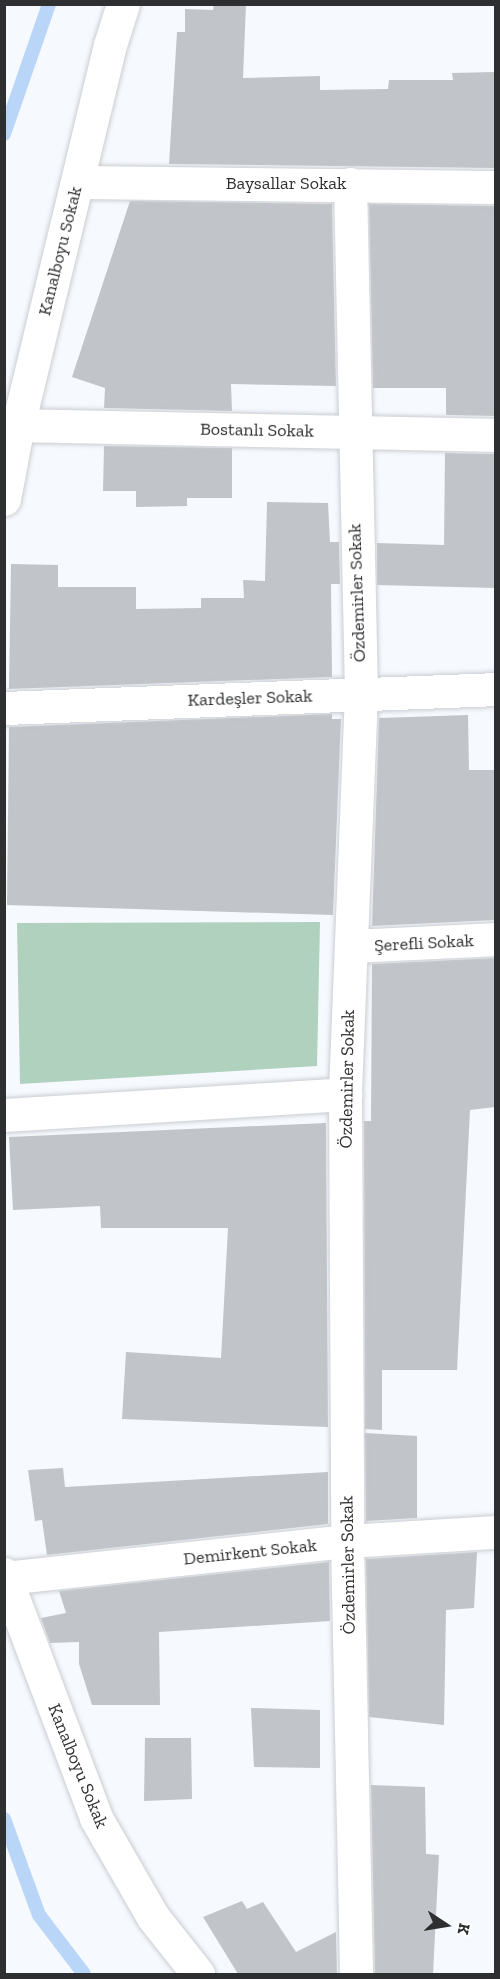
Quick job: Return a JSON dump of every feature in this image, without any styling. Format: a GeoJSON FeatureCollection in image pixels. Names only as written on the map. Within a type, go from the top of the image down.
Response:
{"type":"FeatureCollection","features":[{"type":"Feature","properties":{"kind":"street","name":"Kanalboyu Sokak"},"geometry":{"type":"LineString","coordinates":[[4,498],[18,425],[123,4]]}},
{"type":"Feature","properties":{"kind":"street","name":"Baysallar Sokak"},"geometry":{"type":"LineString","coordinates":[[77,182],[495,187]]}},
{"type":"Feature","properties":{"kind":"street","name":"Özdemirler Sokak"},"geometry":{"type":"LineString","coordinates":[[350,184],[352,432],[361,693],[345,1094],[347,1541],[356,1974]]}},
{"type":"Feature","properties":{"kind":"street","name":"Bostanlı Sokak"},"geometry":{"type":"LineString","coordinates":[[18,425],[495,435]]}},
{"type":"Feature","properties":{"kind":"street","name":"Kardeşler Sokak"},"geometry":{"type":"LineString","coordinates":[[4,708],[495,689]]}},
{"type":"Feature","properties":{"kind":"street","name":"Şerefli Sokak"},"geometry":{"type":"LineString","coordinates":[[352,946],[495,939]]}},
{"type":"Feature","properties":{"kind":"street"},"geometry":{"type":"LineString","coordinates":[[4,1115],[345,1094]]}},
{"type":"Feature","properties":{"kind":"street","name":"Demirkent Sokak"},"geometry":{"type":"LineString","coordinates":[[5,1576],[347,1541],[495,1532]]}},
{"type":"Feature","properties":{"kind":"street","name":"Kanalboyu Sokak"},"geometry":{"type":"LineString","coordinates":[[5,1576],[96,1818],[153,1917],[198,1974]]}},
{"type":"Feature","properties":{"kind":"green space"},"geometry":{"type":"Polygon","coordinates":[[[320,922],[317,1066],[20,1084],[17,923],[320,922]]]}},
{"type":"Feature","properties":{"kind":"building"},"geometry":{"type":"Polygon","coordinates":[[[214,4],[246,4],[243,78],[320,76],[320,90],[388,89],[389,80],[453,80],[452,73],[495,72],[495,168],[169,164],[177,32],[185,32],[185,9],[213,10],[214,4]]]}},
{"type":"Feature","properties":{"kind":"building"},"geometry":{"type":"Polygon","coordinates":[[[130,201],[332,204],[336,386],[231,384],[232,411],[104,408],[105,388],[72,377],[130,201]]]}},
{"type":"Feature","properties":{"kind":"building"},"geometry":{"type":"Polygon","coordinates":[[[369,204],[495,206],[495,416],[446,415],[446,388],[373,388],[369,204]]]}},
{"type":"Feature","properties":{"kind":"building"},"geometry":{"type":"Polygon","coordinates":[[[104,446],[232,448],[232,498],[187,498],[187,506],[136,507],[136,491],[103,491],[104,446]]]}},
{"type":"Feature","properties":{"kind":"building"},"geometry":{"type":"Polygon","coordinates":[[[445,453],[495,454],[495,588],[377,585],[377,543],[444,545],[445,453]]]}},
{"type":"Feature","properties":{"kind":"building"},"geometry":{"type":"Polygon","coordinates":[[[267,502],[328,503],[330,542],[339,542],[340,584],[331,584],[332,677],[9,689],[11,564],[58,565],[58,587],[136,587],[136,609],[201,608],[201,598],[244,598],[243,580],[265,581],[267,502]]]}},
{"type":"Feature","properties":{"kind":"building"},"geometry":{"type":"Polygon","coordinates":[[[332,714],[332,719],[341,719],[333,915],[7,905],[9,727],[332,714]]]}},
{"type":"Feature","properties":{"kind":"building"},"geometry":{"type":"Polygon","coordinates":[[[468,715],[469,770],[495,770],[495,920],[372,926],[379,718],[468,715]]]}},
{"type":"Feature","properties":{"kind":"building"},"geometry":{"type":"Polygon","coordinates":[[[495,958],[495,1107],[470,1110],[457,1370],[382,1370],[382,1430],[365,1429],[364,1121],[371,1121],[372,964],[495,958]]]}},
{"type":"Feature","properties":{"kind":"building"},"geometry":{"type":"Polygon","coordinates":[[[326,1123],[328,1427],[122,1419],[126,1352],[221,1358],[228,1228],[101,1228],[100,1206],[13,1210],[9,1137],[326,1123]]]}},
{"type":"Feature","properties":{"kind":"building"},"geometry":{"type":"Polygon","coordinates":[[[365,1433],[417,1436],[417,1518],[366,1521],[365,1433]]]}},
{"type":"Feature","properties":{"kind":"building"},"geometry":{"type":"Polygon","coordinates":[[[63,1468],[65,1487],[328,1472],[328,1524],[47,1555],[42,1520],[35,1521],[28,1470],[63,1468]]]}},
{"type":"Feature","properties":{"kind":"building"},"geometry":{"type":"Polygon","coordinates":[[[477,1552],[474,1608],[446,1610],[444,1725],[369,1717],[366,1559],[477,1552]]]}},
{"type":"Feature","properties":{"kind":"building"},"geometry":{"type":"Polygon","coordinates":[[[329,1562],[330,1621],[159,1632],[160,1705],[92,1705],[79,1664],[79,1642],[50,1643],[41,1618],[66,1613],[59,1591],[329,1562]]]}},
{"type":"Feature","properties":{"kind":"building"},"geometry":{"type":"Polygon","coordinates":[[[251,1708],[320,1710],[320,1768],[254,1767],[251,1708]]]}},
{"type":"Feature","properties":{"kind":"building"},"geometry":{"type":"Polygon","coordinates":[[[145,1738],[191,1738],[192,1799],[144,1801],[145,1738]]]}},
{"type":"Feature","properties":{"kind":"building"},"geometry":{"type":"Polygon","coordinates":[[[371,1785],[425,1787],[426,1854],[439,1855],[433,1974],[375,1974],[371,1785]]]}},
{"type":"Feature","properties":{"kind":"building"},"geometry":{"type":"Polygon","coordinates":[[[242,1901],[247,1909],[263,1902],[296,1952],[336,1932],[337,1974],[238,1974],[203,1917],[242,1901]]]}},
{"type":"Feature","properties":{"kind":"waterway"},"geometry":{"type":"LineString","coordinates":[[4,134],[49,4]]}},
{"type":"Feature","properties":{"kind":"waterway"},"geometry":{"type":"LineString","coordinates":[[4,1819],[39,1915],[84,1974]]}}]}
